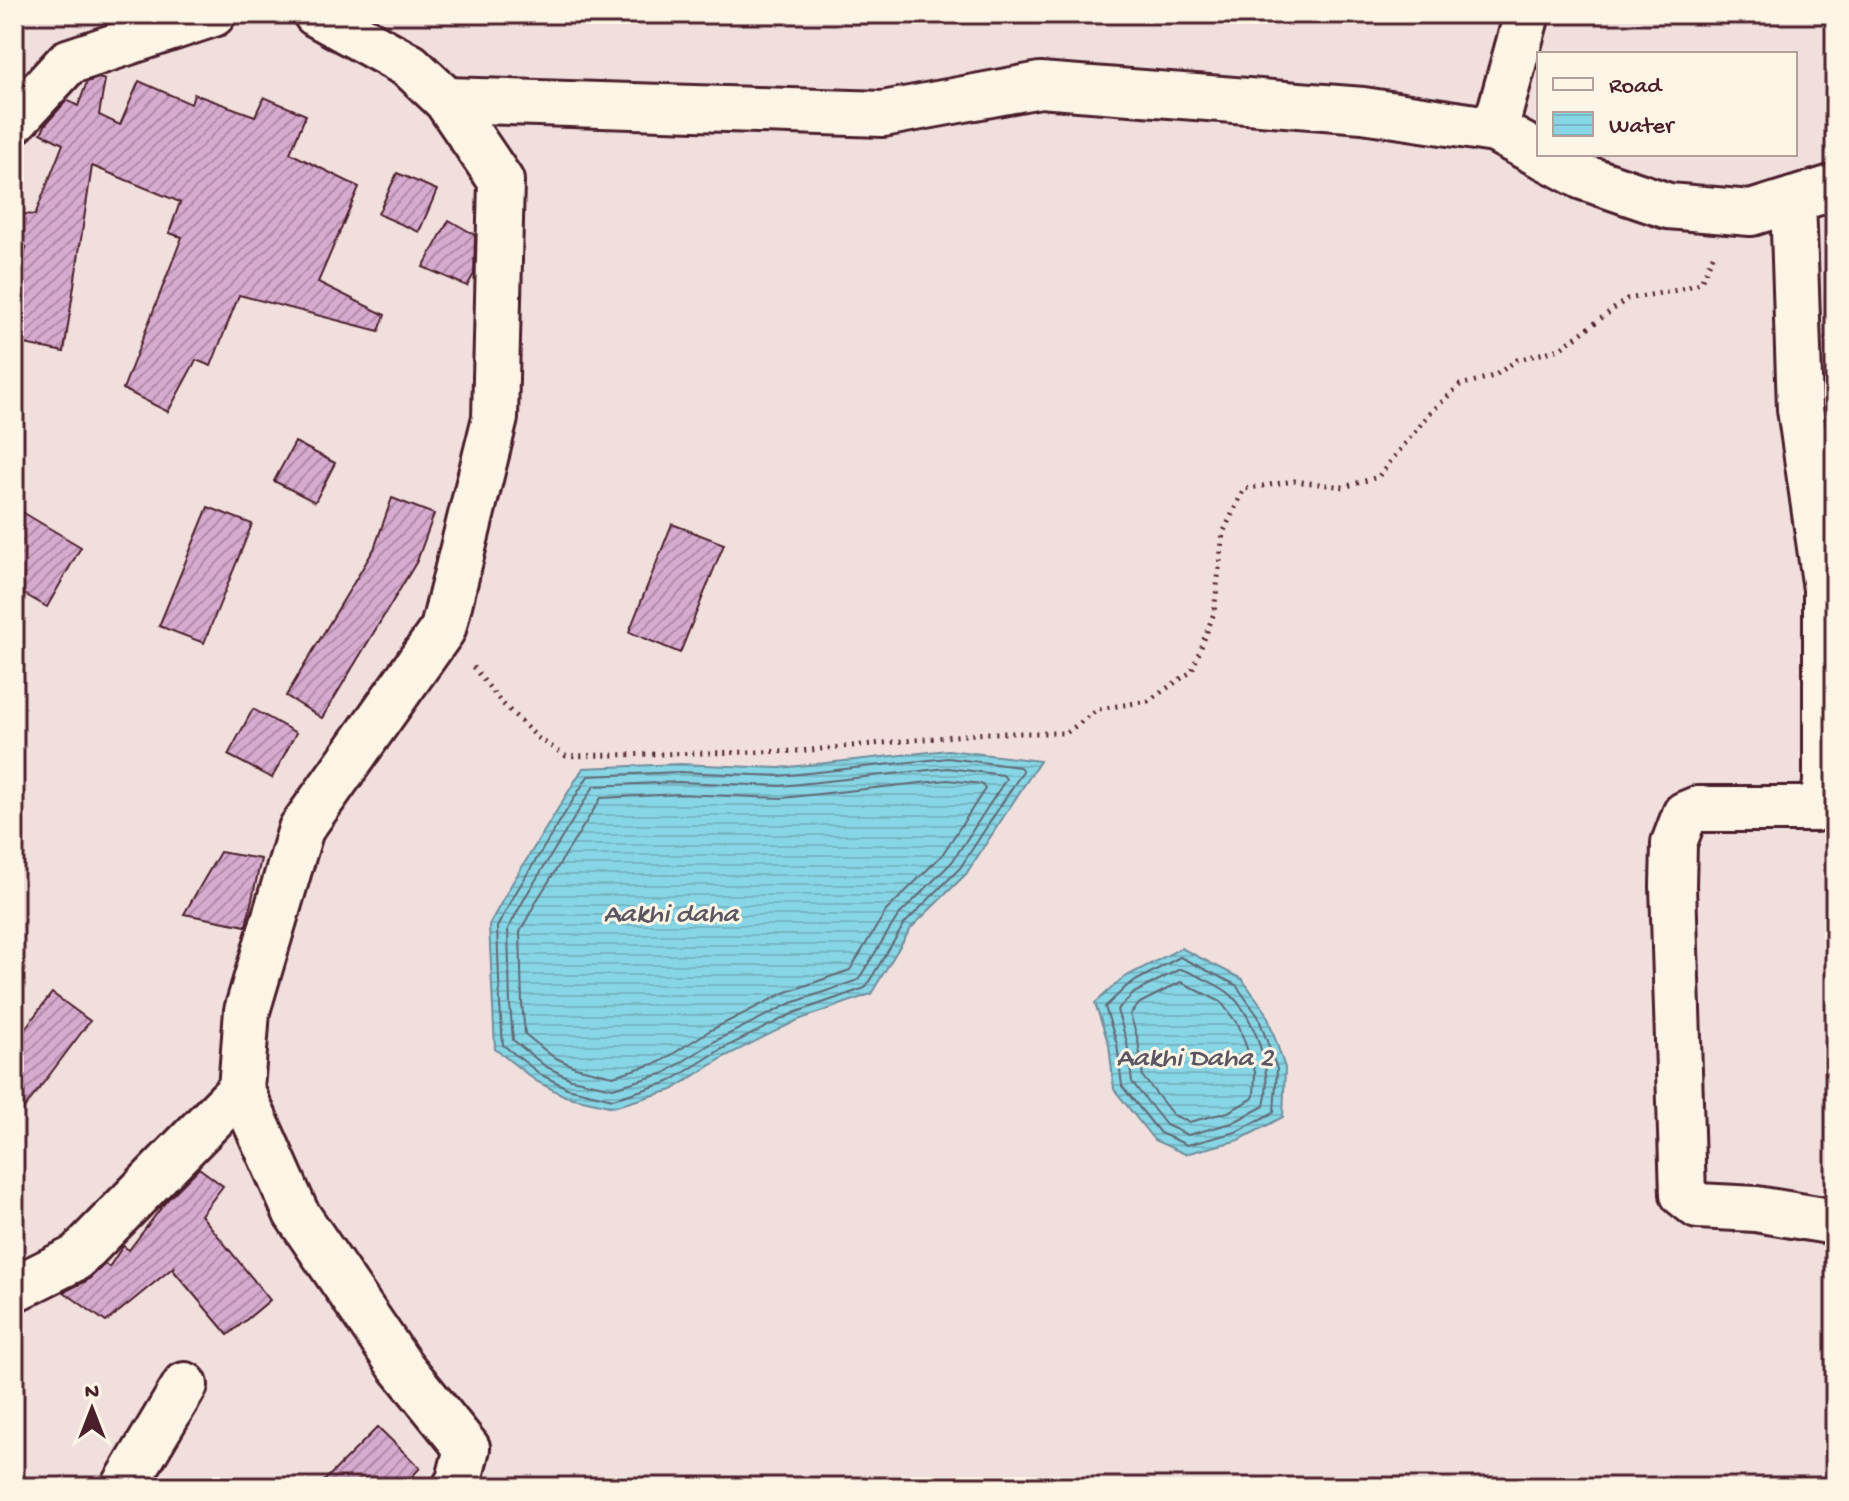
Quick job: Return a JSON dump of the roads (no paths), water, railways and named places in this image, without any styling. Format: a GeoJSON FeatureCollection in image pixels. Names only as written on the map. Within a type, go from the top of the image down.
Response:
{"type":"FeatureCollection","features":[{"type":"Feature","properties":{"kind":"street"},"geometry":{"type":"LineString","coordinates":[[14,121],[68,62],[213,14]]}},
{"type":"Feature","properties":{"kind":"street"},"geometry":{"type":"LineString","coordinates":[[316,14],[410,66],[446,100],[501,181],[495,418],[443,629],[301,829],[247,1011],[241,1089],[296,1213],[399,1364],[467,1448],[455,1487]]}},
{"type":"Feature","properties":{"kind":"street"},"geometry":{"type":"LineString","coordinates":[[1495,130],[1527,14]]}},
{"type":"Feature","properties":{"kind":"street"},"geometry":{"type":"LineString","coordinates":[[446,100],[883,114],[1040,85],[1363,110],[1495,130],[1537,152]]}},
{"type":"Feature","properties":{"kind":"street"},"geometry":{"type":"LineString","coordinates":[[1544,156],[1583,177],[1668,206],[1751,213],[1835,187]]}},
{"type":"Feature","properties":{"kind":"street"},"geometry":{"type":"LineString","coordinates":[[1793,200],[1800,409],[1831,589],[1826,782],[1823,803],[1815,809],[1697,809],[1685,814],[1674,843],[1683,1194],[1698,1206],[1756,1209],[1835,1222]]}},
{"type":"Feature","properties":{"kind":"street"},"geometry":{"type":"LineString","coordinates":[[14,1289],[76,1258],[241,1089]]}},
{"type":"Feature","properties":{"kind":"street"},"geometry":{"type":"LineString","coordinates":[[124,1487],[185,1385]]}},
{"type":"Feature","properties":{"kind":"water","name":"Aakhi daha"},"geometry":{"type":"Polygon","coordinates":[[[948,750],[1040,761],[966,874],[911,928],[871,994],[798,1020],[724,1057],[672,1090],[613,1107],[565,1096],[536,1081],[495,1049],[489,925],[583,768],[679,764],[779,768],[948,750]]]}},
{"type":"Feature","properties":{"kind":"water","name":"Aakhi Daha 2"},"geometry":{"type":"Polygon","coordinates":[[[1181,948],[1242,979],[1266,1012],[1285,1068],[1283,1117],[1239,1140],[1185,1154],[1154,1140],[1114,1089],[1109,1045],[1095,1003],[1123,978],[1181,948]]]}}]}
